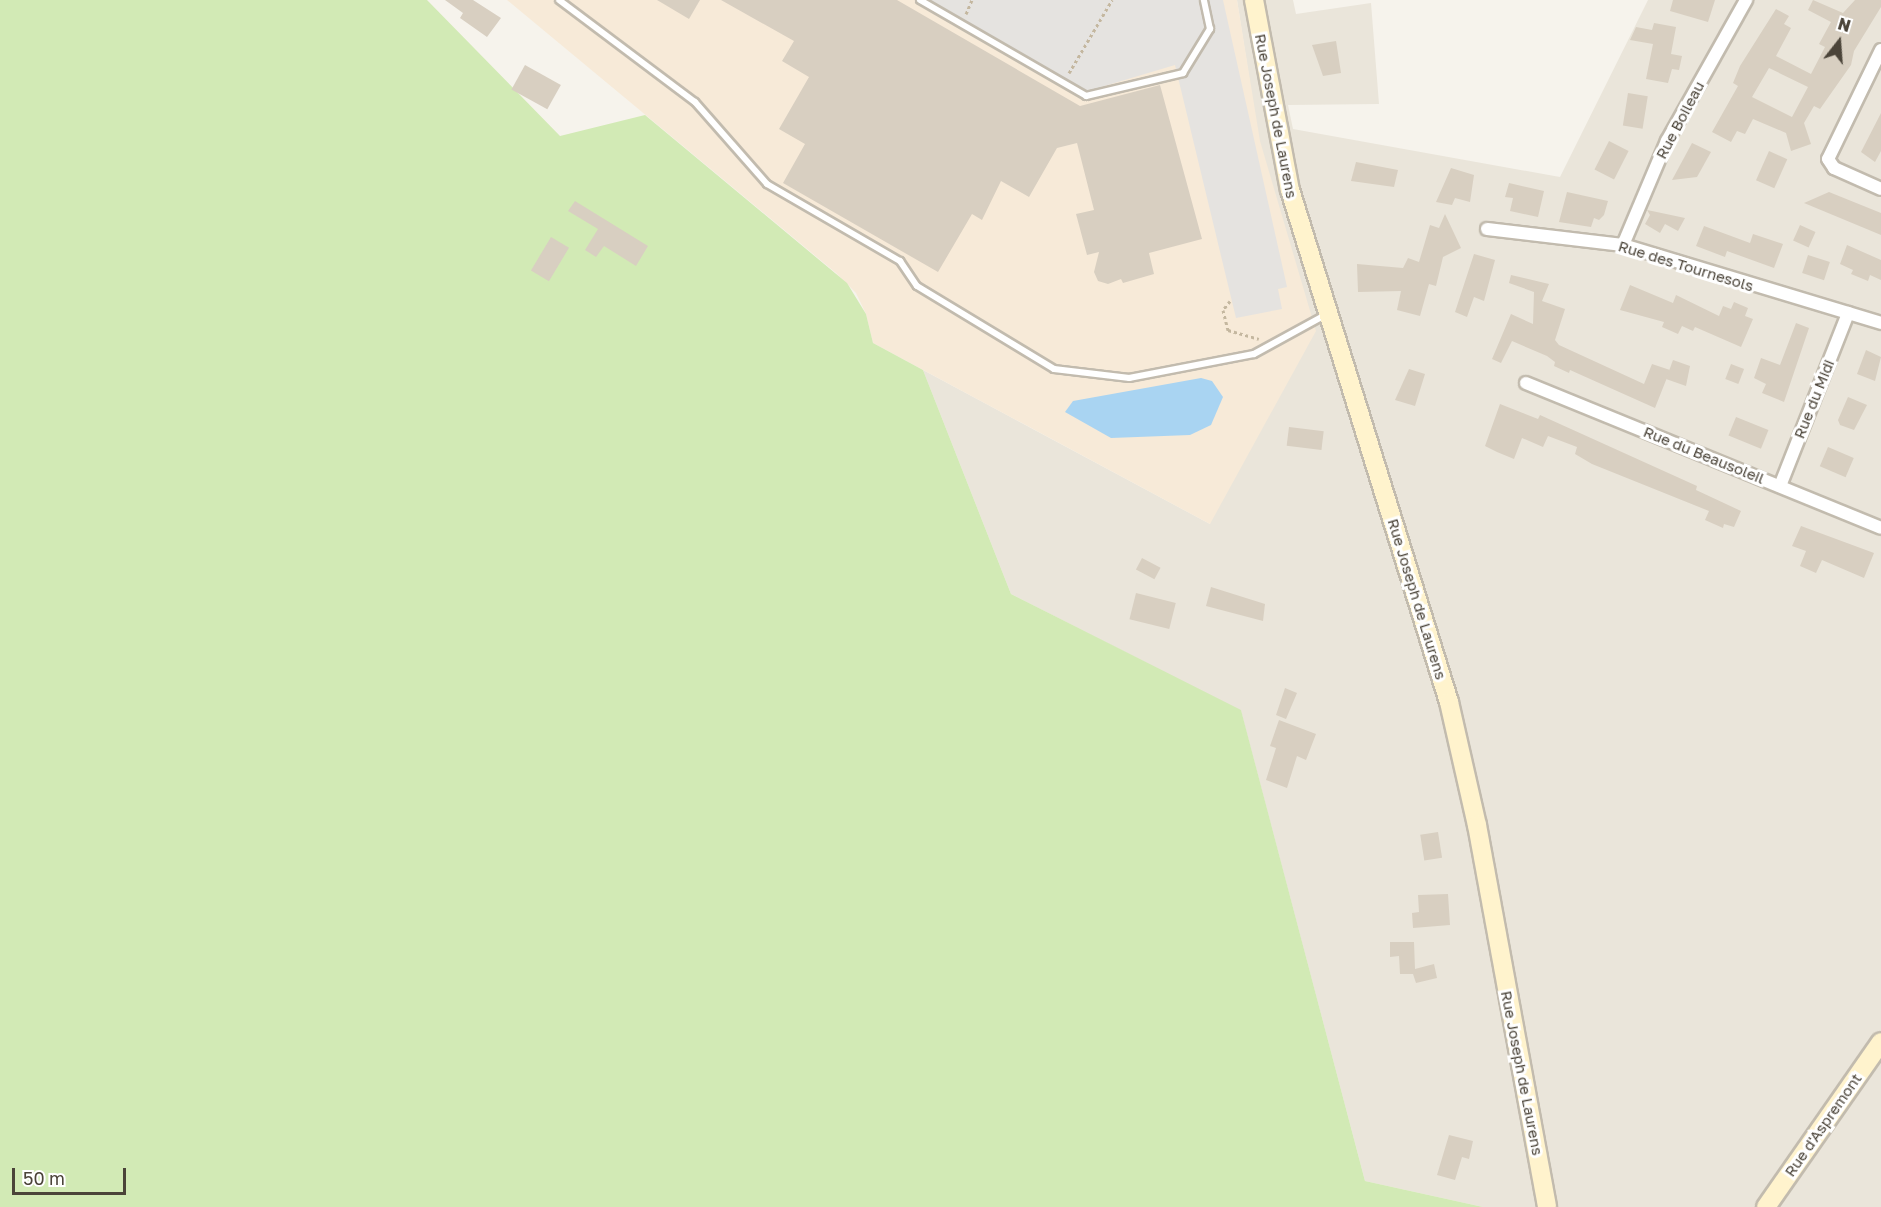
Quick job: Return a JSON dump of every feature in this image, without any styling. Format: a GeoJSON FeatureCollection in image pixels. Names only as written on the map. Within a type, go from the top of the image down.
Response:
{"type":"FeatureCollection","features":[{"type":"Feature","properties":{"kind":"main road","name":"Rue Joseph de Laurens"},"geometry":{"type":"LineString","coordinates":[[1254,0],[1280,150],[1327,314],[1449,702],[1477,825],[1547,1207]]}},
{"type":"Feature","properties":{"kind":"main road","name":"Rue d'Aspremont"},"geometry":{"type":"LineString","coordinates":[[1766,1207],[1881,1042]]}},
{"type":"Feature","properties":{"kind":"street","name":"Rue Boileau"},"geometry":{"type":"LineString","coordinates":[[1623,245],[1667,141],[1746,0]]}},
{"type":"Feature","properties":{"kind":"street"},"geometry":{"type":"LineString","coordinates":[[1881,50],[1828,159],[1834,168],[1881,189]]}},
{"type":"Feature","properties":{"kind":"street","name":"Rue des Tournesols"},"geometry":{"type":"LineString","coordinates":[[1487,229],[1623,245],[1881,323]]}},
{"type":"Feature","properties":{"kind":"street","name":"Rue du Midi"},"geometry":{"type":"LineString","coordinates":[[1780,486],[1848,313]]}},
{"type":"Feature","properties":{"kind":"street","name":"Rue du Beausoleil"},"geometry":{"type":"LineString","coordinates":[[1526,383],[1881,528]]}},
{"type":"Feature","properties":{"kind":"lane"},"geometry":{"type":"LineString","coordinates":[[559,0],[694,102],[767,184],[900,261],[917,286],[1054,369],[1129,378],[1254,354],[1327,314]]}},
{"type":"Feature","properties":{"kind":"lane"},"geometry":{"type":"LineString","coordinates":[[920,0],[1086,96],[1183,73],[1209,29],[1204,0]]}},
{"type":"Feature","properties":{"kind":"path"},"geometry":{"type":"LineString","coordinates":[[1063,83],[1112,0]]}},
{"type":"Feature","properties":{"kind":"path"},"geometry":{"type":"LineString","coordinates":[[1230,301],[1223,310],[1228,330],[1238,335],[1264,339],[1288,336]]}},
{"type":"Feature","properties":{"kind":"shaded area"},"geometry":{"type":"Polygon","coordinates":[[[507,0],[1237,0],[1260,141],[1316,331],[1210,524],[873,343],[866,314],[856,293],[836,273],[507,0]]]}},
{"type":"Feature","properties":{"kind":"shaded area"},"geometry":{"type":"Polygon","coordinates":[[[920,0],[1223,0],[1287,287],[1278,289],[1282,309],[1236,318],[1175,65],[1081,93],[920,0]]]}},
{"type":"Feature","properties":{"kind":"shaded area"},"geometry":{"type":"Polygon","coordinates":[[[1237,0],[1293,0],[1296,14],[1371,3],[1379,104],[1288,105],[1293,129],[1560,177],[1648,0],[1881,0],[1881,1207],[1483,1207],[1365,1181],[1241,711],[1011,594],[923,370],[1210,524],[1259,141],[1237,0]]]}},
{"type":"Feature","properties":{"kind":"green space"},"geometry":{"type":"Polygon","coordinates":[[[0,0],[427,0],[560,136],[645,115],[847,283],[866,314],[873,343],[923,370],[1011,594],[1241,710],[1365,1181],[1483,1207],[0,1207],[0,0]]]}},
{"type":"Feature","properties":{"kind":"water"},"geometry":{"type":"Polygon","coordinates":[[[1201,378],[1212,381],[1223,397],[1211,425],[1190,435],[1111,438],[1065,412],[1073,401],[1201,378]]]}},
{"type":"Feature","properties":{"kind":"building"},"geometry":{"type":"Polygon","coordinates":[[[445,0],[473,0],[501,18],[487,37],[460,18],[463,13],[445,0]]]}},
{"type":"Feature","properties":{"kind":"building"},"geometry":{"type":"Polygon","coordinates":[[[657,0],[700,0],[689,19],[657,0]]]}},
{"type":"Feature","properties":{"kind":"building"},"geometry":{"type":"Polygon","coordinates":[[[721,0],[897,0],[1080,106],[1160,85],[1202,239],[1149,253],[1154,274],[1123,283],[1121,279],[1108,284],[1098,281],[1094,272],[1099,252],[1087,255],[1076,214],[1094,210],[1077,143],[1057,148],[1029,197],[1001,181],[982,220],[972,214],[938,272],[783,183],[805,144],[779,129],[809,77],[782,61],[794,41],[721,0]]]}},
{"type":"Feature","properties":{"kind":"building"},"geometry":{"type":"Polygon","coordinates":[[[1673,0],[1715,0],[1708,22],[1670,11],[1673,0]]]}},
{"type":"Feature","properties":{"kind":"building"},"geometry":{"type":"Polygon","coordinates":[[[1813,0],[1843,13],[1855,0],[1881,0],[1881,7],[1854,51],[1851,65],[1820,109],[1814,106],[1804,123],[1811,144],[1791,151],[1786,133],[1753,119],[1745,134],[1737,131],[1731,142],[1712,132],[1738,86],[1733,83],[1740,66],[1776,9],[1789,16],[1784,24],[1791,28],[1776,56],[1811,74],[1825,47],[1819,44],[1831,22],[1808,10],[1813,0]],[[1769,68],[1752,97],[1792,117],[1808,87],[1769,68]]]}},
{"type":"Feature","properties":{"kind":"building"},"geometry":{"type":"Polygon","coordinates":[[[1654,23],[1676,27],[1671,54],[1682,56],[1679,70],[1672,69],[1668,83],[1646,79],[1653,44],[1630,40],[1636,27],[1652,30],[1654,23]]]}},
{"type":"Feature","properties":{"kind":"building"},"geometry":{"type":"Polygon","coordinates":[[[1336,41],[1341,73],[1323,76],[1312,45],[1336,41]]]}},
{"type":"Feature","properties":{"kind":"building"},"geometry":{"type":"Polygon","coordinates":[[[525,65],[561,85],[547,109],[511,89],[525,65]]]}},
{"type":"Feature","properties":{"kind":"building"},"geometry":{"type":"Polygon","coordinates":[[[1628,93],[1648,96],[1643,129],[1623,126],[1628,93]]]}},
{"type":"Feature","properties":{"kind":"building"},"geometry":{"type":"Polygon","coordinates":[[[1881,113],[1881,151],[1875,162],[1861,152],[1881,113]]]}},
{"type":"Feature","properties":{"kind":"building"},"geometry":{"type":"Polygon","coordinates":[[[1609,141],[1629,151],[1614,179],[1594,170],[1609,141]]]}},
{"type":"Feature","properties":{"kind":"building"},"geometry":{"type":"Polygon","coordinates":[[[1692,143],[1711,152],[1697,177],[1672,180],[1692,143]]]}},
{"type":"Feature","properties":{"kind":"building"},"geometry":{"type":"Polygon","coordinates":[[[1769,151],[1787,159],[1774,188],[1756,180],[1769,151]]]}},
{"type":"Feature","properties":{"kind":"building"},"geometry":{"type":"Polygon","coordinates":[[[1356,162],[1398,170],[1394,187],[1351,181],[1356,162]]]}},
{"type":"Feature","properties":{"kind":"building"},"geometry":{"type":"Polygon","coordinates":[[[1451,168],[1474,175],[1470,202],[1455,198],[1452,205],[1436,202],[1451,168]]]}},
{"type":"Feature","properties":{"kind":"building"},"geometry":{"type":"Polygon","coordinates":[[[1509,183],[1544,191],[1538,217],[1510,211],[1513,198],[1505,197],[1509,183]]]}},
{"type":"Feature","properties":{"kind":"building"},"geometry":{"type":"Polygon","coordinates":[[[1567,192],[1608,201],[1604,215],[1599,220],[1594,218],[1591,227],[1559,222],[1567,192]]]}},
{"type":"Feature","properties":{"kind":"building"},"geometry":{"type":"Polygon","coordinates":[[[1829,192],[1881,213],[1881,235],[1804,203],[1829,192]]]}},
{"type":"Feature","properties":{"kind":"building"},"geometry":{"type":"Polygon","coordinates":[[[575,201],[648,246],[636,266],[604,246],[596,257],[585,250],[598,229],[568,211],[575,201]]]}},
{"type":"Feature","properties":{"kind":"building"},"geometry":{"type":"Polygon","coordinates":[[[1647,210],[1685,218],[1678,231],[1665,224],[1660,233],[1645,224],[1650,215],[1647,210]]]}},
{"type":"Feature","properties":{"kind":"building"},"geometry":{"type":"Polygon","coordinates":[[[1445,214],[1461,248],[1443,257],[1436,286],[1429,284],[1420,316],[1397,310],[1401,291],[1358,292],[1357,264],[1403,268],[1408,258],[1419,262],[1430,225],[1439,228],[1445,214]]]}},
{"type":"Feature","properties":{"kind":"building"},"geometry":{"type":"Polygon","coordinates":[[[1800,225],[1816,232],[1809,247],[1793,241],[1800,225]]]}},
{"type":"Feature","properties":{"kind":"building"},"geometry":{"type":"Polygon","coordinates":[[[1704,226],[1750,243],[1753,234],[1783,244],[1774,268],[1727,251],[1725,257],[1696,246],[1704,226]]]}},
{"type":"Feature","properties":{"kind":"building"},"geometry":{"type":"Polygon","coordinates":[[[551,237],[569,248],[549,281],[531,270],[551,237]]]}},
{"type":"Feature","properties":{"kind":"building"},"geometry":{"type":"Polygon","coordinates":[[[1847,245],[1881,260],[1881,280],[1870,275],[1868,281],[1851,274],[1853,270],[1840,264],[1847,245]]]}},
{"type":"Feature","properties":{"kind":"building"},"geometry":{"type":"Polygon","coordinates":[[[1474,254],[1495,260],[1484,301],[1474,297],[1467,317],[1455,312],[1474,254]]]}},
{"type":"Feature","properties":{"kind":"building"},"geometry":{"type":"Polygon","coordinates":[[[1808,255],[1830,262],[1824,280],[1802,273],[1808,255]]]}},
{"type":"Feature","properties":{"kind":"building"},"geometry":{"type":"Polygon","coordinates":[[[1511,275],[1549,284],[1542,301],[1565,309],[1555,340],[1559,345],[1644,384],[1652,364],[1670,370],[1655,408],[1570,370],[1569,373],[1554,366],[1555,362],[1547,356],[1512,341],[1501,363],[1492,359],[1511,314],[1533,324],[1534,292],[1509,283],[1511,275]]]}},
{"type":"Feature","properties":{"kind":"building"},"geometry":{"type":"Polygon","coordinates":[[[1630,285],[1673,303],[1676,295],[1719,316],[1723,306],[1731,309],[1734,302],[1748,308],[1745,316],[1753,319],[1741,347],[1695,327],[1693,331],[1682,326],[1678,334],[1662,327],[1664,322],[1620,310],[1630,285]]]}},
{"type":"Feature","properties":{"kind":"building"},"geometry":{"type":"Polygon","coordinates":[[[1796,323],[1809,328],[1784,402],[1762,393],[1766,384],[1754,378],[1761,358],[1780,365],[1796,323]]]}},
{"type":"Feature","properties":{"kind":"building"},"geometry":{"type":"Polygon","coordinates":[[[1866,350],[1881,357],[1875,381],[1857,374],[1866,350]]]}},
{"type":"Feature","properties":{"kind":"building"},"geometry":{"type":"Polygon","coordinates":[[[1673,360],[1690,366],[1686,386],[1666,379],[1673,360]]]}},
{"type":"Feature","properties":{"kind":"building"},"geometry":{"type":"Polygon","coordinates":[[[1731,364],[1744,369],[1738,384],[1725,379],[1731,364]]]}},
{"type":"Feature","properties":{"kind":"building"},"geometry":{"type":"Polygon","coordinates":[[[1409,369],[1425,374],[1415,406],[1395,400],[1409,369]]]}},
{"type":"Feature","properties":{"kind":"building"},"geometry":{"type":"Polygon","coordinates":[[[1848,397],[1867,405],[1854,430],[1840,425],[1838,420],[1848,397]]]}},
{"type":"Feature","properties":{"kind":"building"},"geometry":{"type":"Polygon","coordinates":[[[1500,404],[1538,419],[1540,415],[1697,486],[1696,490],[1741,511],[1734,527],[1724,524],[1723,528],[1705,520],[1709,511],[1592,464],[1575,454],[1577,447],[1548,436],[1543,447],[1522,438],[1514,459],[1485,446],[1500,404]]]}},
{"type":"Feature","properties":{"kind":"building"},"geometry":{"type":"Polygon","coordinates":[[[1736,417],[1768,430],[1761,449],[1729,436],[1736,417]]]}},
{"type":"Feature","properties":{"kind":"building"},"geometry":{"type":"Polygon","coordinates":[[[1289,427],[1324,431],[1321,450],[1287,446],[1289,427]]]}},
{"type":"Feature","properties":{"kind":"building"},"geometry":{"type":"Polygon","coordinates":[[[1828,447],[1854,458],[1846,477],[1820,466],[1828,447]]]}},
{"type":"Feature","properties":{"kind":"building"},"geometry":{"type":"Polygon","coordinates":[[[1801,526],[1874,553],[1864,578],[1822,560],[1816,573],[1800,566],[1806,551],[1792,546],[1801,526]]]}},
{"type":"Feature","properties":{"kind":"building"},"geometry":{"type":"Polygon","coordinates":[[[1142,558],[1161,568],[1154,579],[1136,569],[1142,558]]]}},
{"type":"Feature","properties":{"kind":"building"},"geometry":{"type":"Polygon","coordinates":[[[1211,587],[1265,604],[1263,621],[1206,606],[1211,587]]]}},
{"type":"Feature","properties":{"kind":"building"},"geometry":{"type":"Polygon","coordinates":[[[1136,593],[1176,603],[1169,629],[1129,619],[1136,593]]]}},
{"type":"Feature","properties":{"kind":"building"},"geometry":{"type":"Polygon","coordinates":[[[1285,688],[1297,693],[1286,719],[1276,715],[1285,688]]]}},
{"type":"Feature","properties":{"kind":"building"},"geometry":{"type":"Polygon","coordinates":[[[1279,720],[1316,734],[1306,760],[1297,756],[1287,788],[1266,780],[1276,748],[1270,746],[1279,720]]]}},
{"type":"Feature","properties":{"kind":"building"},"geometry":{"type":"Polygon","coordinates":[[[1438,832],[1442,858],[1424,860],[1420,835],[1438,832]]]}},
{"type":"Feature","properties":{"kind":"building"},"geometry":{"type":"Polygon","coordinates":[[[1448,894],[1450,925],[1413,928],[1412,913],[1419,912],[1418,895],[1448,894]]]}},
{"type":"Feature","properties":{"kind":"building"},"geometry":{"type":"Polygon","coordinates":[[[1390,942],[1414,942],[1415,969],[1434,964],[1437,978],[1416,983],[1413,974],[1400,974],[1399,956],[1390,957],[1390,942]]]}},
{"type":"Feature","properties":{"kind":"building"},"geometry":{"type":"Polygon","coordinates":[[[1449,1135],[1473,1141],[1469,1159],[1462,1157],[1455,1180],[1437,1175],[1449,1135]]]}}]}
